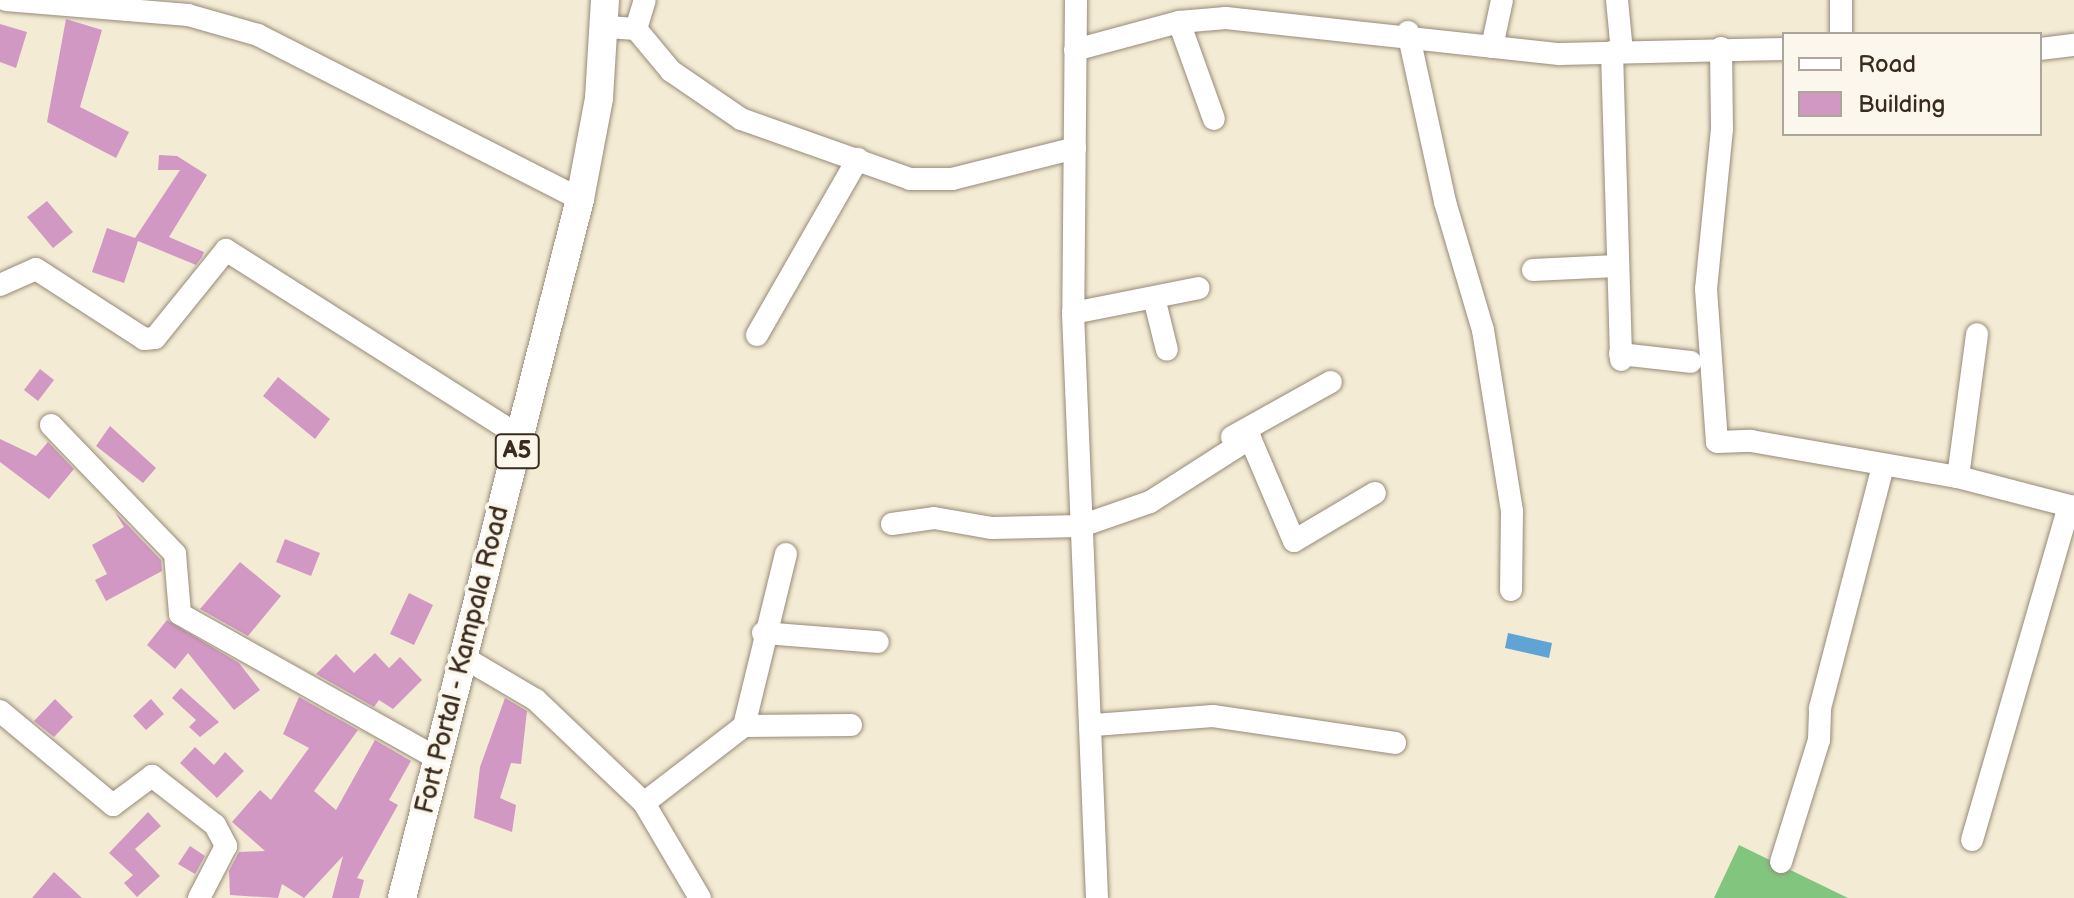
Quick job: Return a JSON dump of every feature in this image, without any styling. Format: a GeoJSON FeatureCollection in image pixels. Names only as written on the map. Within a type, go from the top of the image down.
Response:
{"type":"FeatureCollection","features":[{"type":"Feature","properties":{"kind":"main road","name":"Fort Portal - Kampala Road"},"geometry":{"type":"LineString","coordinates":[[402,898],[580,199],[606,14]]}},
{"type":"Feature","properties":{"kind":"street"},"geometry":{"type":"LineString","coordinates":[[6,0],[188,15],[258,35],[580,199]]}},
{"type":"Feature","properties":{"kind":"street"},"geometry":{"type":"LineString","coordinates":[[636,29],[645,0]]}},
{"type":"Feature","properties":{"kind":"street"},"geometry":{"type":"LineString","coordinates":[[1076,0],[1073,313],[1081,526],[1094,725],[1097,898]]}},
{"type":"Feature","properties":{"kind":"street"},"geometry":{"type":"LineString","coordinates":[[1492,47],[1502,0]]}},
{"type":"Feature","properties":{"kind":"street"},"geometry":{"type":"LineString","coordinates":[[1617,0],[1616,266],[1620,357],[1691,362]]}},
{"type":"Feature","properties":{"kind":"street"},"geometry":{"type":"LineString","coordinates":[[1841,0],[1841,32]]}},
{"type":"Feature","properties":{"kind":"street"},"geometry":{"type":"LineString","coordinates":[[1075,50],[1225,9],[1408,32],[1492,47],[1617,52],[1782,49]]}},
{"type":"Feature","properties":{"kind":"street"},"geometry":{"type":"LineString","coordinates":[[606,14],[636,29],[671,71],[741,119],[910,179],[952,179],[1075,148]]}},
{"type":"Feature","properties":{"kind":"street"},"geometry":{"type":"LineString","coordinates":[[1179,22],[1214,119]]}},
{"type":"Feature","properties":{"kind":"street"},"geometry":{"type":"LineString","coordinates":[[1408,32],[1445,202],[1483,330],[1512,511],[1511,590]]}},
{"type":"Feature","properties":{"kind":"street"},"geometry":{"type":"LineString","coordinates":[[2042,49],[2074,45]]}},
{"type":"Feature","properties":{"kind":"street"},"geometry":{"type":"LineString","coordinates":[[1721,48],[1722,129],[1706,289],[1717,442],[1751,441],[1883,467],[1958,477],[2072,506],[1972,840]]}},
{"type":"Feature","properties":{"kind":"street"},"geometry":{"type":"LineString","coordinates":[[757,335],[858,159]]}},
{"type":"Feature","properties":{"kind":"street"},"geometry":{"type":"LineString","coordinates":[[0,285],[36,269],[144,339],[155,338],[226,250],[521,437]]}},
{"type":"Feature","properties":{"kind":"street"},"geometry":{"type":"LineString","coordinates":[[1533,270],[1616,266]]}},
{"type":"Feature","properties":{"kind":"street"},"geometry":{"type":"LineString","coordinates":[[1073,313],[1155,302],[1199,288]]}},
{"type":"Feature","properties":{"kind":"street"},"geometry":{"type":"LineString","coordinates":[[1155,302],[1167,350]]}},
{"type":"Feature","properties":{"kind":"street"},"geometry":{"type":"LineString","coordinates":[[1958,477],[1977,334]]}},
{"type":"Feature","properties":{"kind":"street"},"geometry":{"type":"LineString","coordinates":[[1237,447],[1231,436],[1331,382]]}},
{"type":"Feature","properties":{"kind":"street"},"geometry":{"type":"LineString","coordinates":[[51,425],[175,554],[180,614],[437,758]]}},
{"type":"Feature","properties":{"kind":"street"},"geometry":{"type":"LineString","coordinates":[[892,524],[934,518],[992,528],[1081,526],[1150,502],[1250,438],[1294,541],[1375,493]]}},
{"type":"Feature","properties":{"kind":"street"},"geometry":{"type":"LineString","coordinates":[[1781,862],[1819,740],[1820,708],[1883,467]]}},
{"type":"Feature","properties":{"kind":"street"},"geometry":{"type":"LineString","coordinates":[[744,726],[763,633],[786,554]]}},
{"type":"Feature","properties":{"kind":"street"},"geometry":{"type":"LineString","coordinates":[[763,633],[878,642]]}},
{"type":"Feature","properties":{"kind":"street"},"geometry":{"type":"LineString","coordinates":[[463,657],[536,700],[644,803],[700,898]]}},
{"type":"Feature","properties":{"kind":"street"},"geometry":{"type":"LineString","coordinates":[[0,711],[113,805],[152,776],[215,825],[226,846],[199,898]]}},
{"type":"Feature","properties":{"kind":"street"},"geometry":{"type":"LineString","coordinates":[[1094,725],[1213,716],[1395,743]]}},
{"type":"Feature","properties":{"kind":"street"},"geometry":{"type":"LineString","coordinates":[[644,803],[744,726],[851,725]]}},
{"type":"Feature","properties":{"kind":"green space"},"geometry":{"type":"Polygon","coordinates":[[[1739,845],[1848,898],[1714,898],[1739,845]]]}},
{"type":"Feature","properties":{"kind":"water"},"geometry":{"type":"Polygon","coordinates":[[[1508,633],[1552,643],[1549,658],[1505,648],[1508,633]]]}},
{"type":"Feature","properties":{"kind":"building"},"geometry":{"type":"Polygon","coordinates":[[[66,19],[102,30],[80,107],[129,132],[116,158],[47,122],[66,19]]]}},
{"type":"Feature","properties":{"kind":"building"},"geometry":{"type":"Polygon","coordinates":[[[0,24],[27,32],[16,68],[0,62],[0,24]]]}},
{"type":"Feature","properties":{"kind":"building"},"geometry":{"type":"Polygon","coordinates":[[[159,155],[177,156],[207,175],[169,237],[204,252],[202,257],[196,265],[138,241],[124,283],[92,272],[107,228],[135,238],[180,170],[158,170],[159,155]]]}},
{"type":"Feature","properties":{"kind":"building"},"geometry":{"type":"Polygon","coordinates":[[[47,201],[73,232],[53,248],[27,217],[47,201]]]}},
{"type":"Feature","properties":{"kind":"building"},"geometry":{"type":"Polygon","coordinates":[[[40,369],[54,380],[38,401],[24,390],[40,369]]]}},
{"type":"Feature","properties":{"kind":"building"},"geometry":{"type":"Polygon","coordinates":[[[278,377],[330,419],[315,439],[263,396],[278,377]]]}},
{"type":"Feature","properties":{"kind":"building"},"geometry":{"type":"Polygon","coordinates":[[[110,426],[156,468],[143,483],[96,446],[110,426]]]}},
{"type":"Feature","properties":{"kind":"building"},"geometry":{"type":"Polygon","coordinates":[[[0,439],[36,456],[48,442],[74,469],[49,499],[0,462],[0,439]]]}},
{"type":"Feature","properties":{"kind":"building"},"geometry":{"type":"Polygon","coordinates":[[[115,512],[161,560],[162,571],[106,601],[95,580],[107,574],[92,545],[124,527],[115,512]]]}},
{"type":"Feature","properties":{"kind":"building"},"geometry":{"type":"Polygon","coordinates":[[[285,539],[320,553],[311,576],[276,562],[285,539]]]}},
{"type":"Feature","properties":{"kind":"building"},"geometry":{"type":"Polygon","coordinates":[[[240,562],[281,596],[248,636],[200,609],[240,562]]]}},
{"type":"Feature","properties":{"kind":"building"},"geometry":{"type":"Polygon","coordinates":[[[409,593],[433,605],[414,645],[390,634],[409,593]]]}},
{"type":"Feature","properties":{"kind":"building"},"geometry":{"type":"Polygon","coordinates":[[[167,620],[239,663],[260,690],[234,710],[188,653],[175,669],[147,645],[167,620]]]}},
{"type":"Feature","properties":{"kind":"building"},"geometry":{"type":"Polygon","coordinates":[[[375,653],[389,668],[400,657],[422,680],[393,709],[379,700],[374,707],[316,674],[336,654],[354,673],[375,653]]]}},
{"type":"Feature","properties":{"kind":"building"},"geometry":{"type":"Polygon","coordinates":[[[181,688],[219,722],[200,737],[189,727],[196,720],[172,698],[181,688]]]}},
{"type":"Feature","properties":{"kind":"building"},"geometry":{"type":"Polygon","coordinates":[[[299,697],[358,730],[314,791],[336,810],[375,740],[411,761],[389,800],[398,805],[357,878],[364,880],[359,898],[332,898],[343,856],[304,898],[282,884],[278,898],[230,895],[229,871],[239,852],[265,851],[232,822],[260,790],[271,800],[309,748],[283,734],[299,697]]]}},
{"type":"Feature","properties":{"kind":"building"},"geometry":{"type":"Polygon","coordinates":[[[505,698],[527,711],[521,764],[511,763],[500,798],[516,805],[512,832],[474,818],[480,767],[505,698]]]}},
{"type":"Feature","properties":{"kind":"building"},"geometry":{"type":"Polygon","coordinates":[[[55,699],[73,717],[54,737],[34,721],[55,699]]]}},
{"type":"Feature","properties":{"kind":"building"},"geometry":{"type":"Polygon","coordinates":[[[151,699],[164,714],[146,730],[133,716],[151,699]]]}},
{"type":"Feature","properties":{"kind":"building"},"geometry":{"type":"Polygon","coordinates":[[[195,747],[214,765],[225,752],[244,771],[217,798],[180,763],[195,747]]]}},
{"type":"Feature","properties":{"kind":"building"},"geometry":{"type":"Polygon","coordinates":[[[148,812],[161,826],[135,849],[160,876],[137,897],[124,883],[133,875],[109,853],[148,812]]]}},
{"type":"Feature","properties":{"kind":"building"},"geometry":{"type":"Polygon","coordinates":[[[190,846],[205,856],[195,874],[178,864],[190,846]]]}},
{"type":"Feature","properties":{"kind":"building"},"geometry":{"type":"Polygon","coordinates":[[[54,872],[82,898],[32,898],[54,872]]]}}]}
